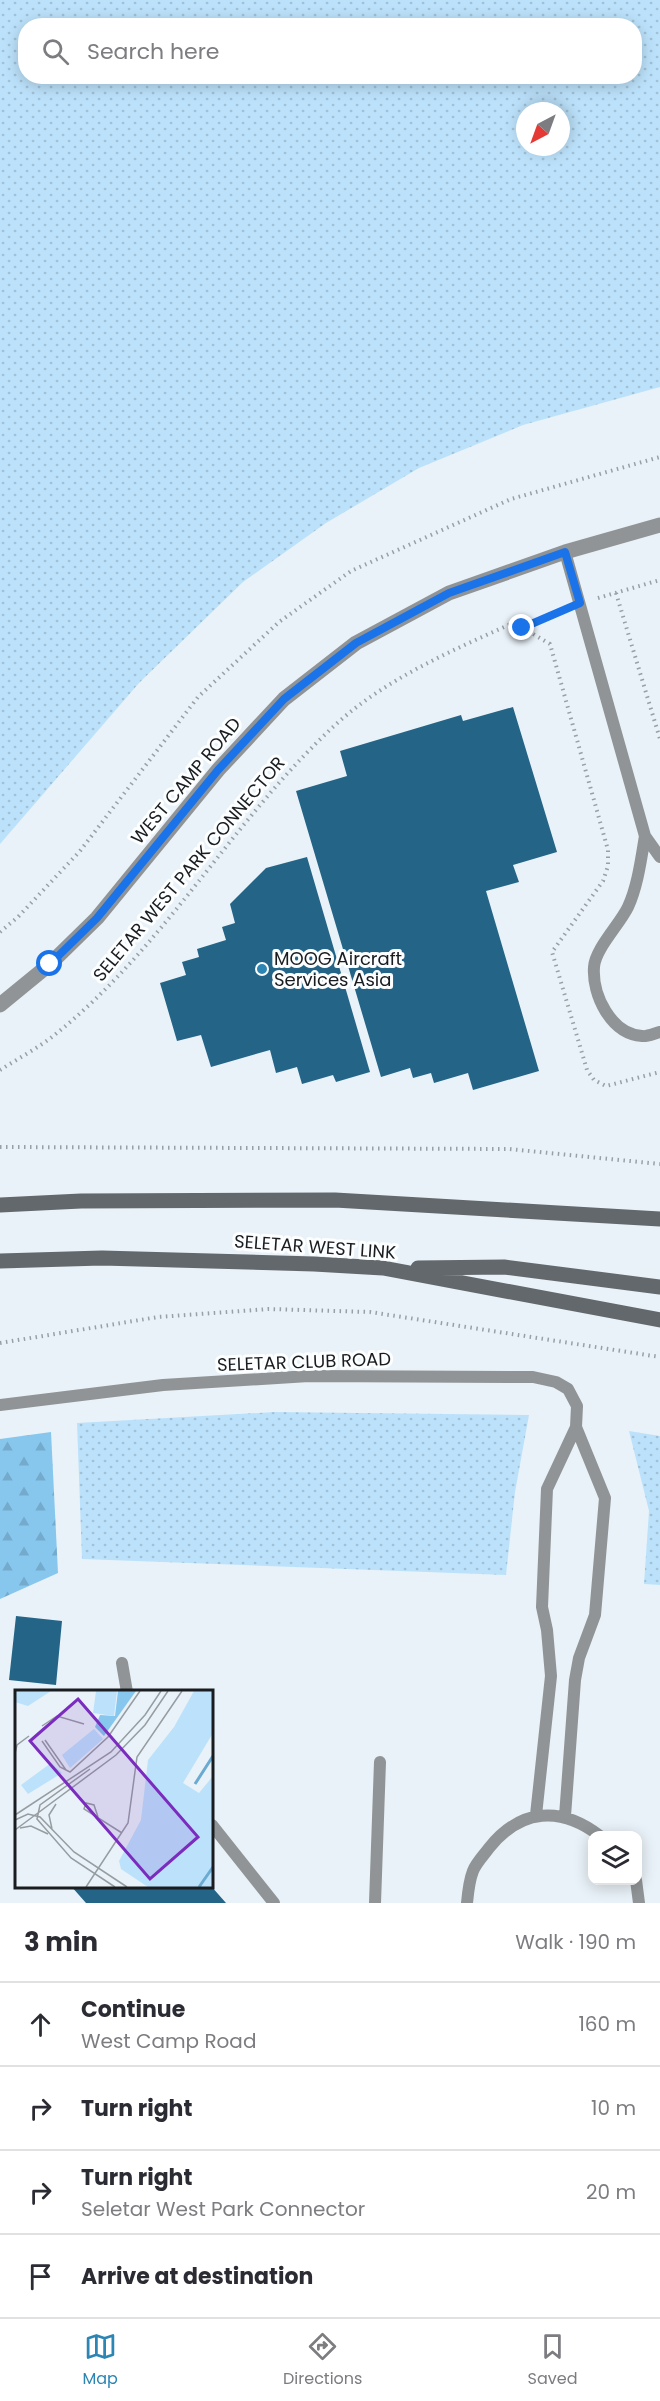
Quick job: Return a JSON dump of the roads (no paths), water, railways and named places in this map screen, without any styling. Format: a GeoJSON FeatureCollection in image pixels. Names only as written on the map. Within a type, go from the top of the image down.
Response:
{"type":"FeatureCollection","features":[{"type":"Feature","properties":{"kind":"main road"},"geometry":{"type":"LineString","coordinates":[[0,1205],[81,1201],[334,1200],[660,1219]]}},
{"type":"Feature","properties":{"kind":"main road","name":"SELETAR WEST LINK"},"geometry":{"type":"LineString","coordinates":[[0,1261],[102,1258],[383,1268],[660,1320]]}},
{"type":"Feature","properties":{"kind":"main road"},"geometry":{"type":"LineString","coordinates":[[383,1268],[504,1267],[660,1287]]}},
{"type":"Feature","properties":{"kind":"street","name":"WEST CAMP ROAD"},"geometry":{"type":"LineString","coordinates":[[0,1005],[50,964],[97,918],[218,770],[284,699],[356,643],[449,593],[565,552],[660,525]]}},
{"type":"Feature","properties":{"kind":"lane"},"geometry":{"type":"LineString","coordinates":[[565,552],[645,836],[660,857]]}},
{"type":"Feature","properties":{"kind":"lane"},"geometry":{"type":"LineString","coordinates":[[645,836],[639,874],[629,906],[594,965],[599,1001],[610,1020],[642,1036],[660,1032]]}},
{"type":"Feature","properties":{"kind":"lane","name":"SELETAR CLUB ROAD"},"geometry":{"type":"LineString","coordinates":[[0,1405],[163,1385],[309,1376],[533,1377],[556,1382],[568,1389],[577,1406],[576,1427],[605,1498],[595,1615],[579,1658],[575,1680],[565,1816]]}},
{"type":"Feature","properties":{"kind":"lane"},"geometry":{"type":"LineString","coordinates":[[536,1815],[551,1676],[547,1630],[542,1607],[547,1489],[576,1427]]}},
{"type":"Feature","properties":{"kind":"lane"},"geometry":{"type":"LineString","coordinates":[[122,1663],[127,1690]]}},
{"type":"Feature","properties":{"kind":"lane"},"geometry":{"type":"LineString","coordinates":[[375,1903],[380,1762]]}},
{"type":"Feature","properties":{"kind":"lane"},"geometry":{"type":"LineString","coordinates":[[467,1903],[473,1869],[496,1839],[516,1825],[536,1815],[565,1816],[585,1824],[594,1831]]}},
{"type":"Feature","properties":{"kind":"lane"},"geometry":{"type":"LineString","coordinates":[[213,1826],[274,1903]]}},
{"type":"Feature","properties":{"kind":"lane"},"geometry":{"type":"LineString","coordinates":[[637,1885],[639,1903]]}},
{"type":"Feature","properties":{"kind":"place","name":"MOOG Aircraft Services Asia"},"geometry":{"type":"Point","coordinates":[262,969]}}]}
